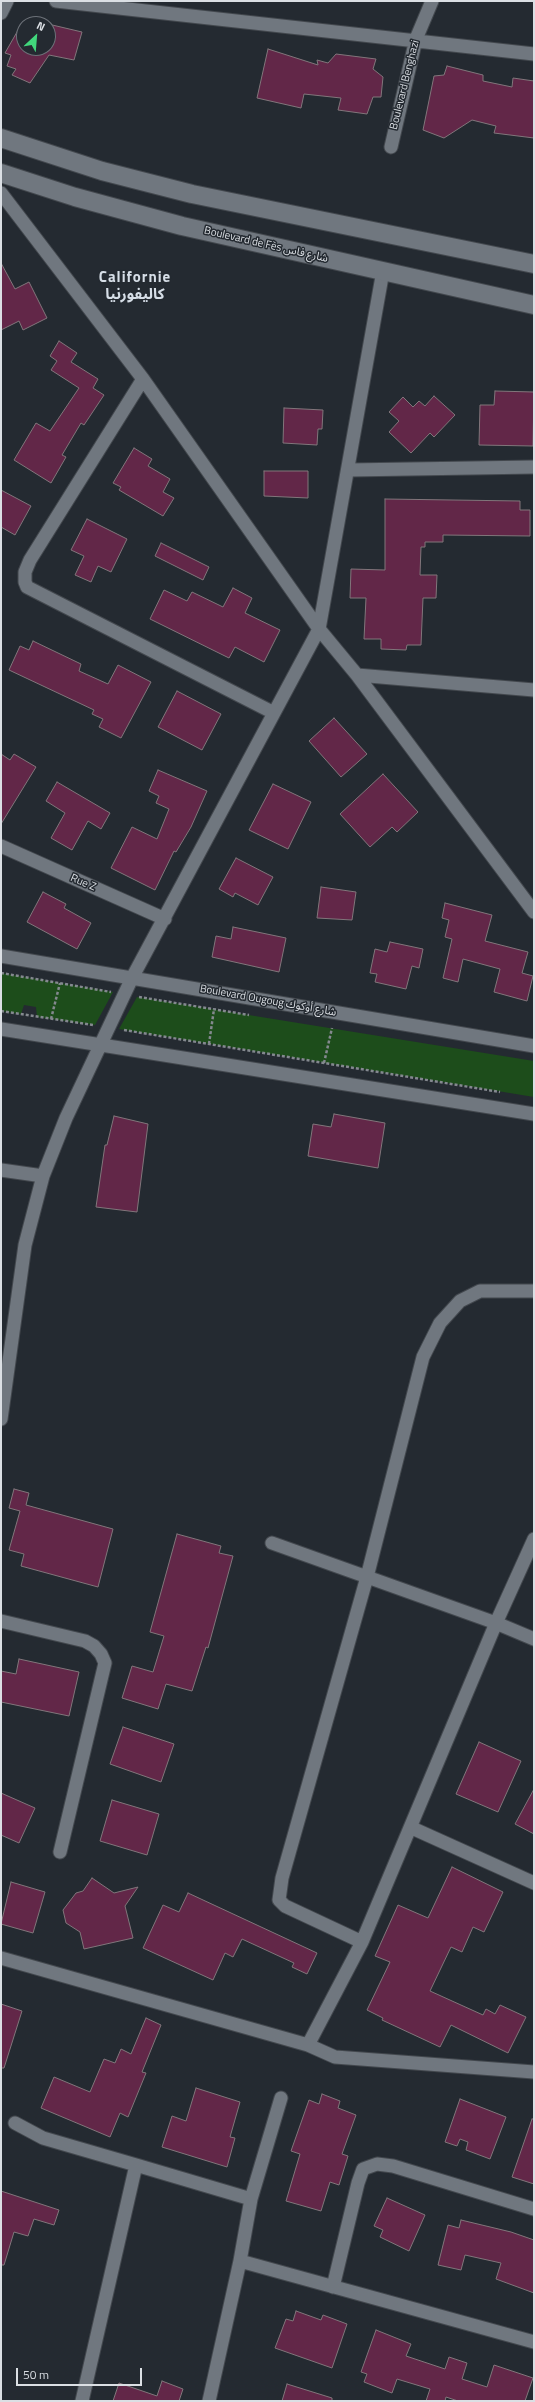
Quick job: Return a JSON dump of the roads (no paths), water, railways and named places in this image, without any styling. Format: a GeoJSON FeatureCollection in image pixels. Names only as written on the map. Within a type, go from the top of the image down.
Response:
{"type":"FeatureCollection","features":[{"type":"Feature","properties":{"kind":"main road"},"geometry":{"type":"LineString","coordinates":[[1,138],[102,171],[192,194],[534,264]]}},
{"type":"Feature","properties":{"kind":"main road","name":"Boulevard de Fès شارع فاس"},"geometry":{"type":"LineString","coordinates":[[1,173],[75,197],[182,226],[534,305]]}},
{"type":"Feature","properties":{"kind":"street"},"geometry":{"type":"LineString","coordinates":[[1,13],[7,1]]}},
{"type":"Feature","properties":{"kind":"street"},"geometry":{"type":"LineString","coordinates":[[56,1],[416,39],[534,54]]}},
{"type":"Feature","properties":{"kind":"street","name":"Boulevard Benghazi"},"geometry":{"type":"LineString","coordinates":[[390,147],[416,39],[432,1]]}},
{"type":"Feature","properties":{"kind":"street"},"geometry":{"type":"LineString","coordinates":[[1,193],[5,203],[143,379],[318,629],[357,675],[534,912]]}},
{"type":"Feature","properties":{"kind":"street"},"geometry":{"type":"LineString","coordinates":[[1,1419],[25,1245],[43,1176],[66,1118],[132,978],[318,629],[383,271]]}},
{"type":"Feature","properties":{"kind":"street"},"geometry":{"type":"LineString","coordinates":[[143,379],[30,560],[25,572],[25,582],[27,587],[274,713]]}},
{"type":"Feature","properties":{"kind":"street"},"geometry":{"type":"LineString","coordinates":[[348,470],[534,467]]}},
{"type":"Feature","properties":{"kind":"street"},"geometry":{"type":"LineString","coordinates":[[357,675],[534,690]]}},
{"type":"Feature","properties":{"kind":"street","name":"Rue Z"},"geometry":{"type":"LineString","coordinates":[[1,846],[165,918]]}},
{"type":"Feature","properties":{"kind":"street","name":"Boulevard Ougoug شارع أوكوك"},"geometry":{"type":"LineString","coordinates":[[1,956],[534,1046]]}},
{"type":"Feature","properties":{"kind":"street"},"geometry":{"type":"LineString","coordinates":[[1,1029],[534,1114]]}},
{"type":"Feature","properties":{"kind":"street"},"geometry":{"type":"LineString","coordinates":[[1,1170],[43,1176]]}},
{"type":"Feature","properties":{"kind":"street"},"geometry":{"type":"LineString","coordinates":[[362,1942],[285,1906],[279,1900],[282,1878],[367,1577],[423,1357],[440,1323],[460,1301],[480,1291],[534,1291]]}},
{"type":"Feature","properties":{"kind":"street"},"geometry":{"type":"LineString","coordinates":[[308,2045],[362,1942],[412,1828],[496,1623],[534,1539]]}},
{"type":"Feature","properties":{"kind":"street"},"geometry":{"type":"LineString","coordinates":[[272,1543],[496,1623],[534,1639]]}},
{"type":"Feature","properties":{"kind":"street"},"geometry":{"type":"LineString","coordinates":[[1,1621],[85,1641],[94,1646],[101,1654],[105,1663],[60,1852]]}},
{"type":"Feature","properties":{"kind":"street"},"geometry":{"type":"LineString","coordinates":[[412,1828],[534,1883]]}},
{"type":"Feature","properties":{"kind":"street"},"geometry":{"type":"LineString","coordinates":[[1,1958],[308,2045],[335,2057],[534,2072]]}},
{"type":"Feature","properties":{"kind":"street"},"geometry":{"type":"LineString","coordinates":[[209,2401],[240,2261],[251,2199],[281,2098]]}},
{"type":"Feature","properties":{"kind":"street"},"geometry":{"type":"LineString","coordinates":[[15,2123],[43,2138],[251,2199]]}},
{"type":"Feature","properties":{"kind":"street"},"geometry":{"type":"LineString","coordinates":[[333,2287],[358,2183],[363,2169],[377,2164],[393,2166],[534,2209]]}},
{"type":"Feature","properties":{"kind":"street"},"geometry":{"type":"LineString","coordinates":[[82,2401],[136,2166]]}},
{"type":"Feature","properties":{"kind":"street"},"geometry":{"type":"LineString","coordinates":[[240,2261],[534,2342]]}},
{"type":"Feature","properties":{"kind":"district","name":"Californie كاليفورنيا"},"geometry":{"type":"Point","coordinates":[135,286]}}]}
